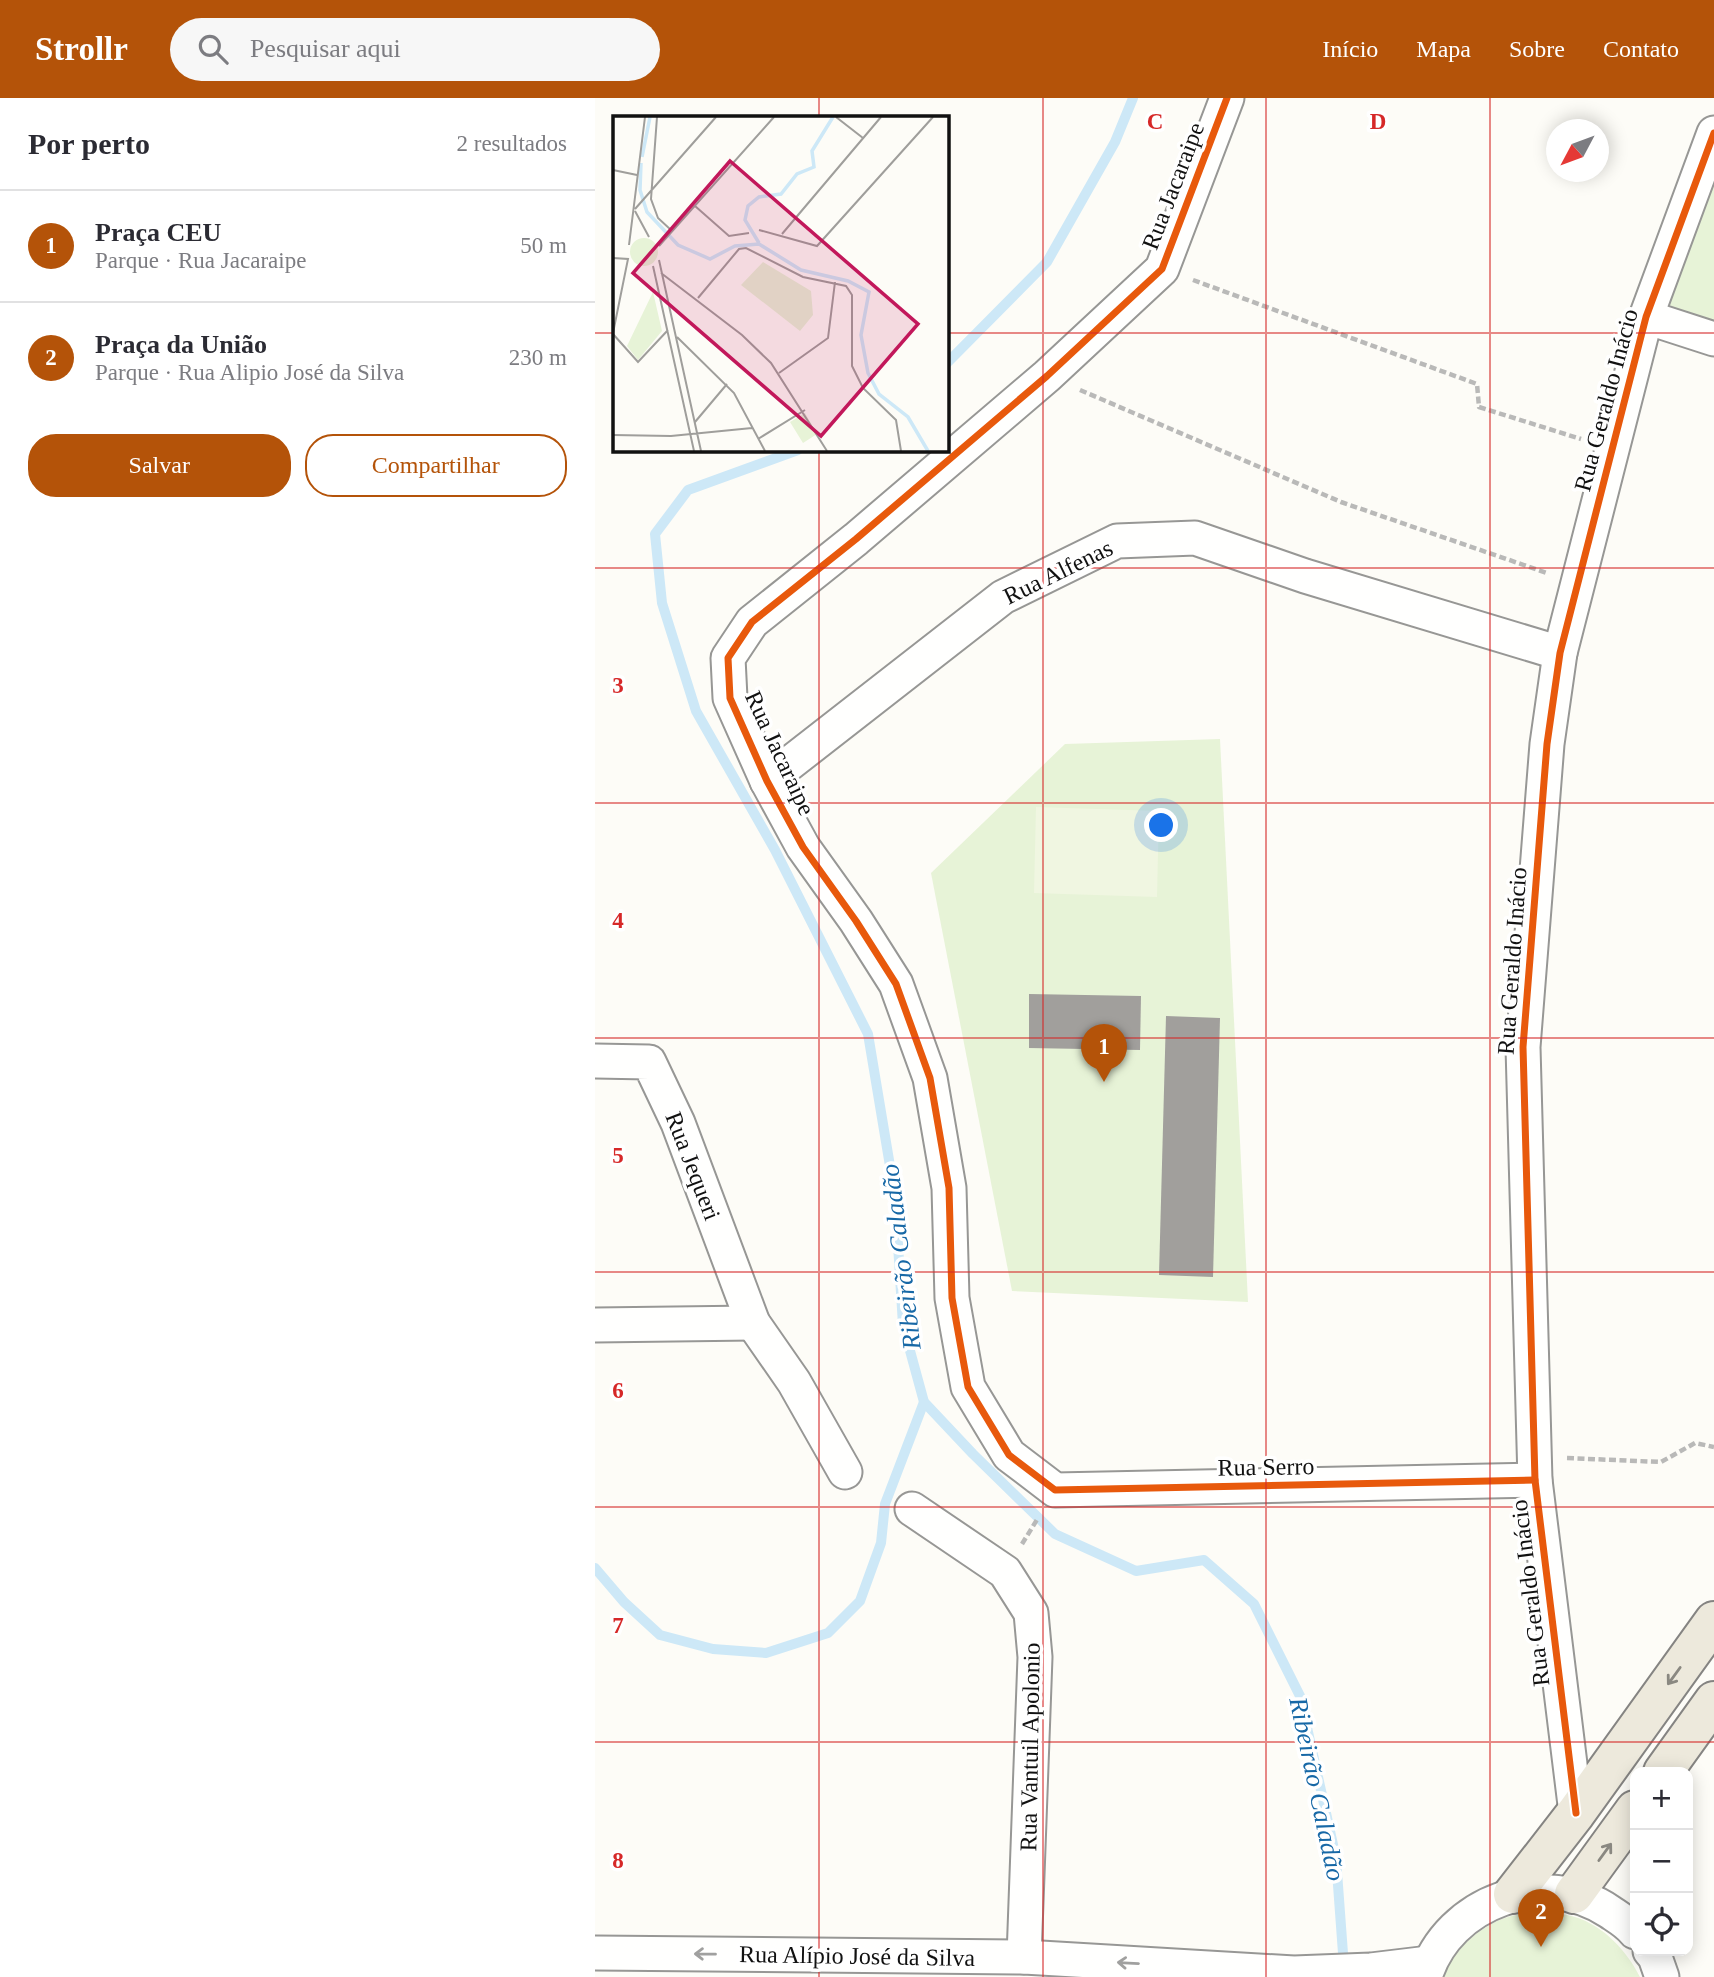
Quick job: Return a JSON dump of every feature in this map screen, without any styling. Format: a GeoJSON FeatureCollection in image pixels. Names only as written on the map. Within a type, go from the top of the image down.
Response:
{"type":"FeatureCollection","features":[{"type":"Feature","properties":{"kind":"main road"},"geometry":{"type":"LineString","coordinates":[[1513,1894],[1576,1813],[1714,1621]]}},
{"type":"Feature","properties":{"kind":"main road"},"geometry":{"type":"LineString","coordinates":[[1667,1767],[1714,1701]]}},
{"type":"Feature","properties":{"kind":"main road"},"geometry":{"type":"LineString","coordinates":[[1574,1894],[1630,1817]]}},
{"type":"Feature","properties":{"kind":"street","name":"Rua Jacaraipe"},"geometry":{"type":"LineString","coordinates":[[1055,1490],[1009,1455],[968,1387],[952,1298],[949,1188],[930,1078],[896,984],[856,921],[803,847],[767,781],[730,698],[728,657],[753,622],[856,539],[1047,376],[1162,269],[1227,98]]}},
{"type":"Feature","properties":{"kind":"street","name":"Rua Geraldo Inácio"},"geometry":{"type":"LineString","coordinates":[[1576,1813],[1535,1468],[1523,1047],[1547,744],[1560,653],[1646,317],[1714,133]]}},
{"type":"Feature","properties":{"kind":"street"},"geometry":{"type":"LineString","coordinates":[[1646,317],[1714,339]]}},
{"type":"Feature","properties":{"kind":"street","name":"Rua Alfenas"},"geometry":{"type":"LineString","coordinates":[[767,781],[1003,597],[1117,541],[1195,538],[1305,576],[1560,653]]}},
{"type":"Feature","properties":{"kind":"street","name":"Rua Jequeri"},"geometry":{"type":"LineString","coordinates":[[595,1061],[649,1062],[678,1123],[753,1323]]}},
{"type":"Feature","properties":{"kind":"street"},"geometry":{"type":"LineString","coordinates":[[595,1325],[753,1323],[794,1382],[845,1472]]}},
{"type":"Feature","properties":{"kind":"street","name":"Rua Serro"},"geometry":{"type":"LineString","coordinates":[[1055,1490],[1535,1468]]}},
{"type":"Feature","properties":{"kind":"street","name":"Rua Vantuil Apolonio"},"geometry":{"type":"LineString","coordinates":[[912,1509],[1005,1572],[1031,1613],[1035,1657],[1024,1957]]}},
{"type":"Feature","properties":{"kind":"street"},"geometry":{"type":"LineString","coordinates":[[1427,1970],[1449,1932],[1478,1908],[1513,1894],[1550,1891],[1574,1894],[1597,1902],[1630,1925]]}},
{"type":"Feature","properties":{"kind":"street","name":"Rua Alípio José da Silva"},"geometry":{"type":"LineString","coordinates":[[595,1953],[1024,1957],[1289,1974],[1427,1970]]}},
{"type":"Feature","properties":{"kind":"street"},"geometry":{"type":"LineString","coordinates":[[1654,1956],[1661,1977]]}},
{"type":"Feature","properties":{"kind":"path"},"geometry":{"type":"LineString","coordinates":[[1162,269],[1477,384],[1479,407],[1612,449]]}},
{"type":"Feature","properties":{"kind":"path"},"geometry":{"type":"LineString","coordinates":[[1047,376],[1341,502],[1578,584]]}},
{"type":"Feature","properties":{"kind":"path"},"geometry":{"type":"LineString","coordinates":[[1535,1468],[1661,1462],[1695,1443],[1714,1447]]}},
{"type":"Feature","properties":{"kind":"path"},"geometry":{"type":"LineString","coordinates":[[1005,1572],[1055,1490]]}},
{"type":"Feature","properties":{"kind":"green space"},"geometry":{"type":"Polygon","coordinates":[[[1714,157],[1714,321],[1662,306],[1714,157]]]}},
{"type":"Feature","properties":{"kind":"green space"},"geometry":{"type":"Polygon","coordinates":[[[1220,739],[1248,1302],[1012,1291],[931,873],[1065,744],[1220,739]]]}},
{"type":"Feature","properties":{"kind":"green space"},"geometry":{"type":"Polygon","coordinates":[[[1036,807],[1159,811],[1157,897],[1034,893],[1036,807]]]}},
{"type":"Feature","properties":{"kind":"green space"},"geometry":{"type":"Polygon","coordinates":[[[1541,1912],[1571,1916],[1596,1927],[1621,1949],[1640,1977],[1443,1977],[1454,1957],[1469,1940],[1487,1926],[1512,1916],[1541,1912]]]}},
{"type":"Feature","properties":{"kind":"building"},"geometry":{"type":"Polygon","coordinates":[[[1029,994],[1141,996],[1140,1050],[1029,1048],[1029,994]]]}},
{"type":"Feature","properties":{"kind":"building"},"geometry":{"type":"Polygon","coordinates":[[[1166,1016],[1220,1018],[1213,1277],[1159,1275],[1166,1016]]]}},
{"type":"Feature","properties":{"kind":"waterway","name":"Ribeirão Caladão"},"geometry":{"type":"LineString","coordinates":[[949,361],[1047,262],[1115,142],[1133,98]]}},
{"type":"Feature","properties":{"kind":"waterway","name":"Ribeirão Caladão"},"geometry":{"type":"LineString","coordinates":[[792,452],[688,490],[655,534],[662,603],[696,711],[775,850],[868,1034],[895,1196],[903,1325],[924,1402],[1055,1534],[1136,1571],[1204,1560],[1254,1604],[1300,1696],[1336,1858],[1344,1967]]}},
{"type":"Feature","properties":{"kind":"waterway"},"geometry":{"type":"LineString","coordinates":[[595,1568],[624,1602],[660,1635],[713,1649],[766,1653],[828,1633],[860,1601],[881,1543],[885,1504],[924,1402]]}},
{"type":"Feature","properties":{"kind":"cycle path"},"geometry":{"type":"LineString","coordinates":[[1227,98],[1162,269],[1047,376],[856,539],[752,622],[728,658],[730,698],[767,781],[803,847],[856,921],[896,984],[930,1078],[949,1188],[952,1298],[968,1387],[1009,1455],[1055,1490],[1535,1480]]}},
{"type":"Feature","properties":{"kind":"cycle path"},"geometry":{"type":"LineString","coordinates":[[1576,1813],[1535,1480],[1523,1047],[1547,744],[1560,653],[1646,317],[1714,133]]}},
{"type":"Feature","properties":{"kind":"place","name":"Praça CEU"},"geometry":{"type":"Point","coordinates":[1104,1082]}},
{"type":"Feature","properties":{"kind":"place","name":"Praça da União"},"geometry":{"type":"Point","coordinates":[1541,1947]}}]}
